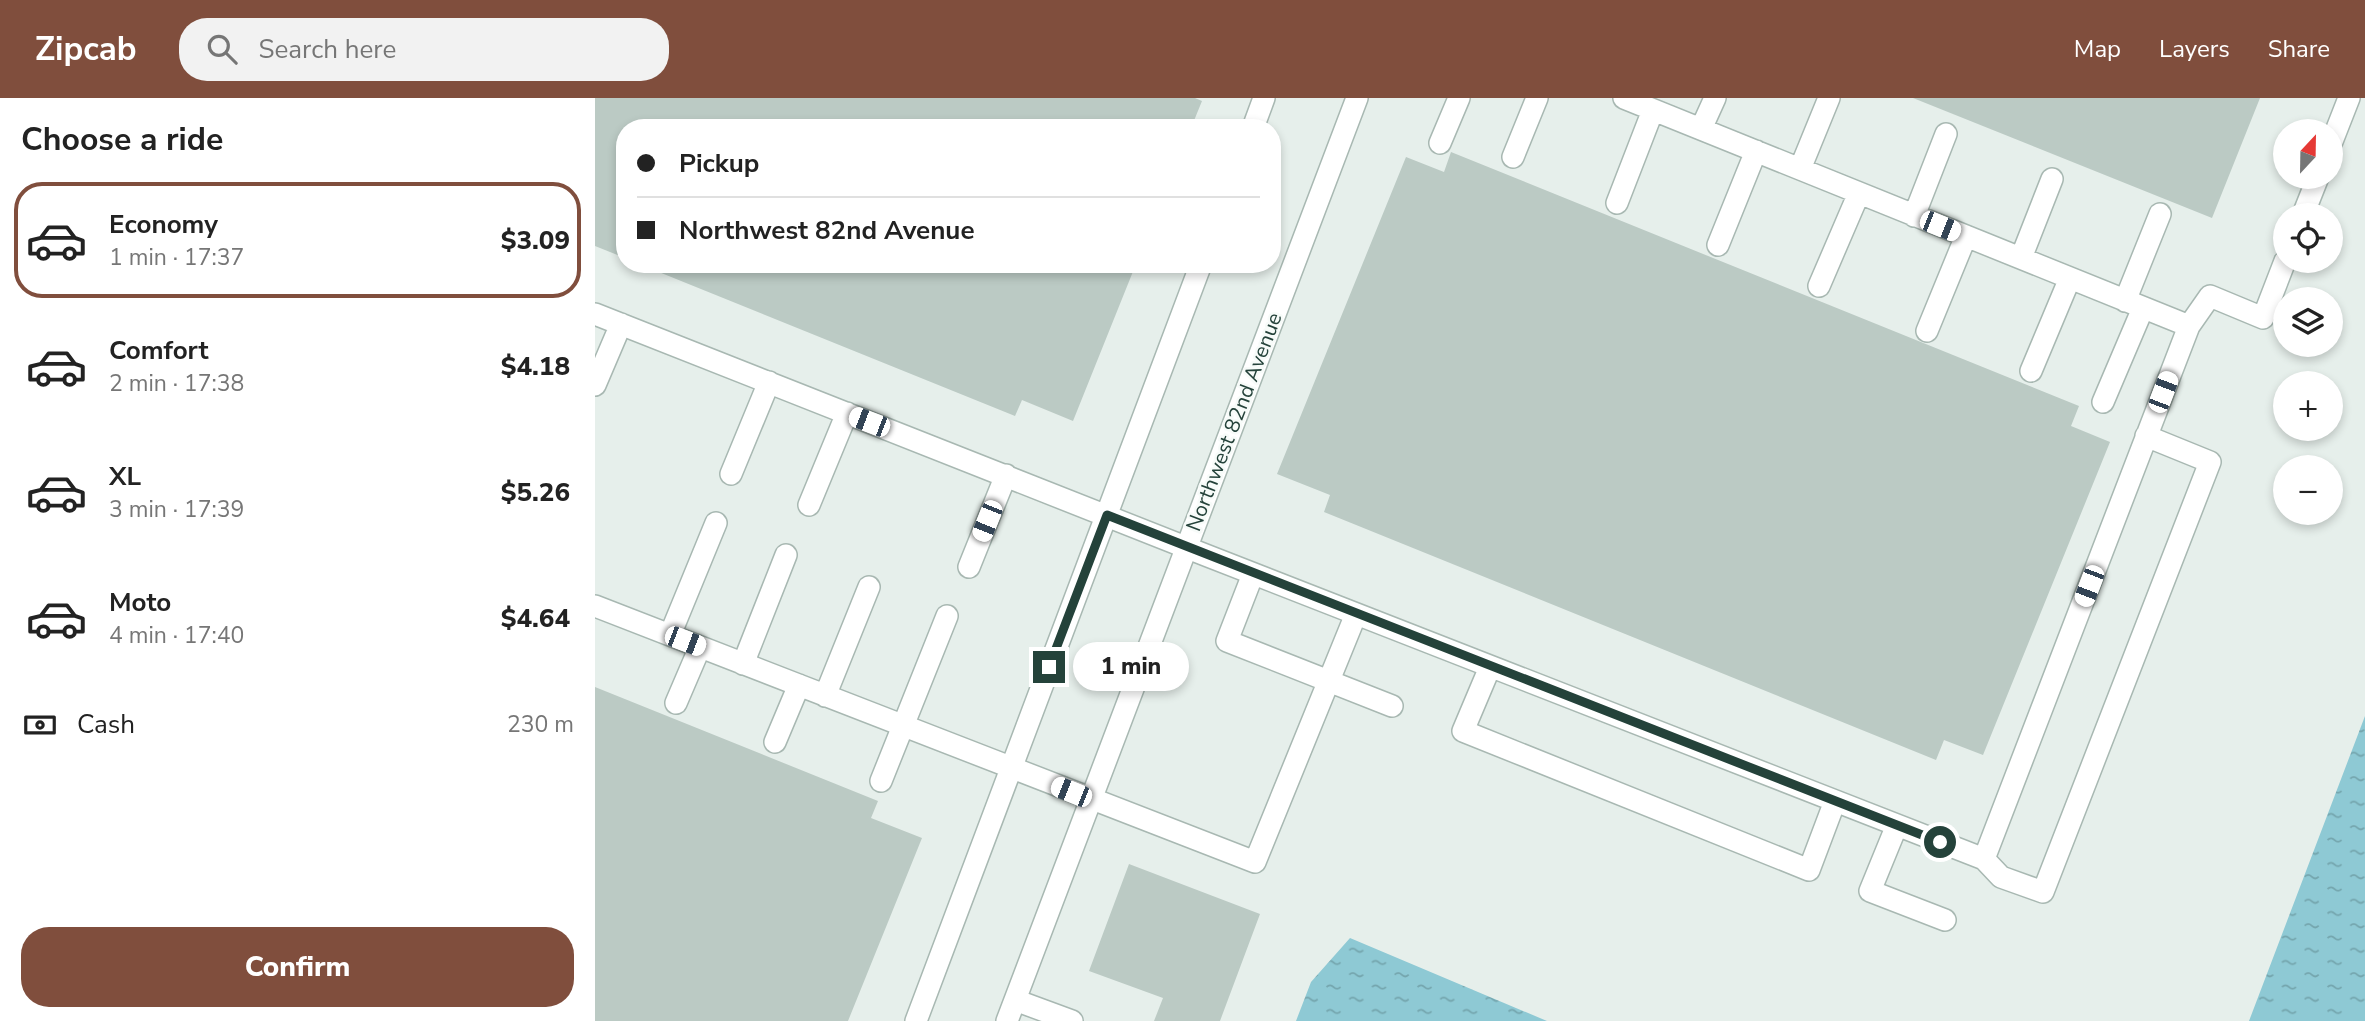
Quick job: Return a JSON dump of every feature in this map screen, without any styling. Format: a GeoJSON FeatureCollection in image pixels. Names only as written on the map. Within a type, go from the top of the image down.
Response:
{"type":"FeatureCollection","features":[{"type":"Feature","properties":{"kind":"street"},"geometry":{"type":"LineString","coordinates":[[1256,119],[1264,98]]}},
{"type":"Feature","properties":{"kind":"street","name":"Northwest 82nd Avenue"},"geometry":{"type":"LineString","coordinates":[[1007,1021],[1357,98]]}},
{"type":"Feature","properties":{"kind":"street"},"geometry":{"type":"LineString","coordinates":[[1440,143],[1459,98]]}},
{"type":"Feature","properties":{"kind":"street"},"geometry":{"type":"LineString","coordinates":[[1513,158],[1537,98]]}},
{"type":"Feature","properties":{"kind":"street"},"geometry":{"type":"LineString","coordinates":[[1623,98],[2189,326]]}},
{"type":"Feature","properties":{"kind":"street"},"geometry":{"type":"LineString","coordinates":[[1702,130],[1714,98]]}},
{"type":"Feature","properties":{"kind":"street"},"geometry":{"type":"LineString","coordinates":[[1800,169],[1829,98]]}},
{"type":"Feature","properties":{"kind":"street"},"geometry":{"type":"LineString","coordinates":[[2341,119],[2349,98]]}},
{"type":"Feature","properties":{"kind":"street"},"geometry":{"type":"LineString","coordinates":[[1617,203],[1653,110]]}},
{"type":"Feature","properties":{"kind":"street"},"geometry":{"type":"LineString","coordinates":[[1915,216],[1946,134]]}},
{"type":"Feature","properties":{"kind":"street"},"geometry":{"type":"LineString","coordinates":[[1718,245],[1756,151]]}},
{"type":"Feature","properties":{"kind":"street"},"geometry":{"type":"LineString","coordinates":[[2021,258],[2052,179]]}},
{"type":"Feature","properties":{"kind":"street"},"geometry":{"type":"LineString","coordinates":[[1819,286],[1859,193]]}},
{"type":"Feature","properties":{"kind":"street"},"geometry":{"type":"LineString","coordinates":[[2103,402],[2160,214]]}},
{"type":"Feature","properties":{"kind":"street"},"geometry":{"type":"LineString","coordinates":[[1927,331],[1966,236]]}},
{"type":"Feature","properties":{"kind":"street"},"geometry":{"type":"LineString","coordinates":[[916,1021],[1198,273]]}},
{"type":"Feature","properties":{"kind":"street"},"geometry":{"type":"LineString","coordinates":[[1984,859],[2189,326],[2210,296],[2263,318],[2280,273]]}},
{"type":"Feature","properties":{"kind":"street"},"geometry":{"type":"LineString","coordinates":[[2032,371],[2070,278]]}},
{"type":"Feature","properties":{"kind":"street"},"geometry":{"type":"LineString","coordinates":[[595,314],[1984,859],[2001,877],[2043,892],[2210,462],[2146,436]]}},
{"type":"Feature","properties":{"kind":"street"},"geometry":{"type":"LineString","coordinates":[[595,385],[621,324]]}},
{"type":"Feature","properties":{"kind":"street"},"geometry":{"type":"LineString","coordinates":[[731,474],[769,382]]}},
{"type":"Feature","properties":{"kind":"street"},"geometry":{"type":"LineString","coordinates":[[809,505],[847,413]]}},
{"type":"Feature","properties":{"kind":"street"},"geometry":{"type":"LineString","coordinates":[[968,567],[1006,475]]}},
{"type":"Feature","properties":{"kind":"street"},"geometry":{"type":"LineString","coordinates":[[670,635],[716,523]]}},
{"type":"Feature","properties":{"kind":"street"},"geometry":{"type":"LineString","coordinates":[[743,664],[786,555]]}},
{"type":"Feature","properties":{"kind":"street"},"geometry":{"type":"LineString","coordinates":[[1253,574],[1227,641],[1392,706]]}},
{"type":"Feature","properties":{"kind":"street"},"geometry":{"type":"LineString","coordinates":[[825,696],[869,587]]}},
{"type":"Feature","properties":{"kind":"street"},"geometry":{"type":"LineString","coordinates":[[595,606],[1255,862],[1356,614]]}},
{"type":"Feature","properties":{"kind":"street"},"geometry":{"type":"LineString","coordinates":[[881,781],[905,727],[947,616]]}},
{"type":"Feature","properties":{"kind":"street"},"geometry":{"type":"LineString","coordinates":[[676,703],[700,647]]}},
{"type":"Feature","properties":{"kind":"street"},"geometry":{"type":"LineString","coordinates":[[1490,667],[1463,731],[1809,870],[1836,801]]}},
{"type":"Feature","properties":{"kind":"street"},"geometry":{"type":"LineString","coordinates":[[775,743],[799,685]]}},
{"type":"Feature","properties":{"kind":"street"},"geometry":{"type":"LineString","coordinates":[[1897,825],[1870,891],[1945,920]]}},
{"type":"Feature","properties":{"kind":"street"},"geometry":{"type":"LineString","coordinates":[[1015,1000],[1072,1021]]}},
{"type":"Feature","properties":{"kind":"water"},"geometry":{"type":"Polygon","coordinates":[[[2365,716],[2365,1021],[2249,1021],[2365,716]]]}},
{"type":"Feature","properties":{"kind":"water"},"geometry":{"type":"Polygon","coordinates":[[[1350,938],[1547,1021],[1296,1021],[1311,982],[1350,938]]]}},
{"type":"Feature","properties":{"kind":"building"},"geometry":{"type":"Polygon","coordinates":[[[595,98],[1195,98],[1202,101],[1195,119],[616,119],[616,254],[595,246],[595,98]]]}},
{"type":"Feature","properties":{"kind":"building"},"geometry":{"type":"Polygon","coordinates":[[[1913,98],[2260,98],[2212,218],[1913,98]]]}},
{"type":"Feature","properties":{"kind":"building"},"geometry":{"type":"Polygon","coordinates":[[[1451,152],[2079,406],[2071,426],[2110,442],[1983,755],[1944,740],[1936,760],[1324,512],[1330,495],[1277,474],[1406,157],[1444,172],[1451,152]]]}},
{"type":"Feature","properties":{"kind":"building"},"geometry":{"type":"Polygon","coordinates":[[[661,273],[1132,273],[1073,421],[1022,400],[1015,416],[661,273]]]}},
{"type":"Feature","properties":{"kind":"building"},"geometry":{"type":"Polygon","coordinates":[[[595,687],[878,801],[871,818],[922,838],[848,1021],[595,1021],[595,687]]]}},
{"type":"Feature","properties":{"kind":"building"},"geometry":{"type":"Polygon","coordinates":[[[1129,864],[1260,914],[1220,1021],[1154,1021],[1163,998],[1089,971],[1129,864]]]}},
{"type":"Feature","properties":{"kind":"route"},"geometry":{"type":"LineString","coordinates":[[1049,667],[1107,515],[1940,842]]}}]}
